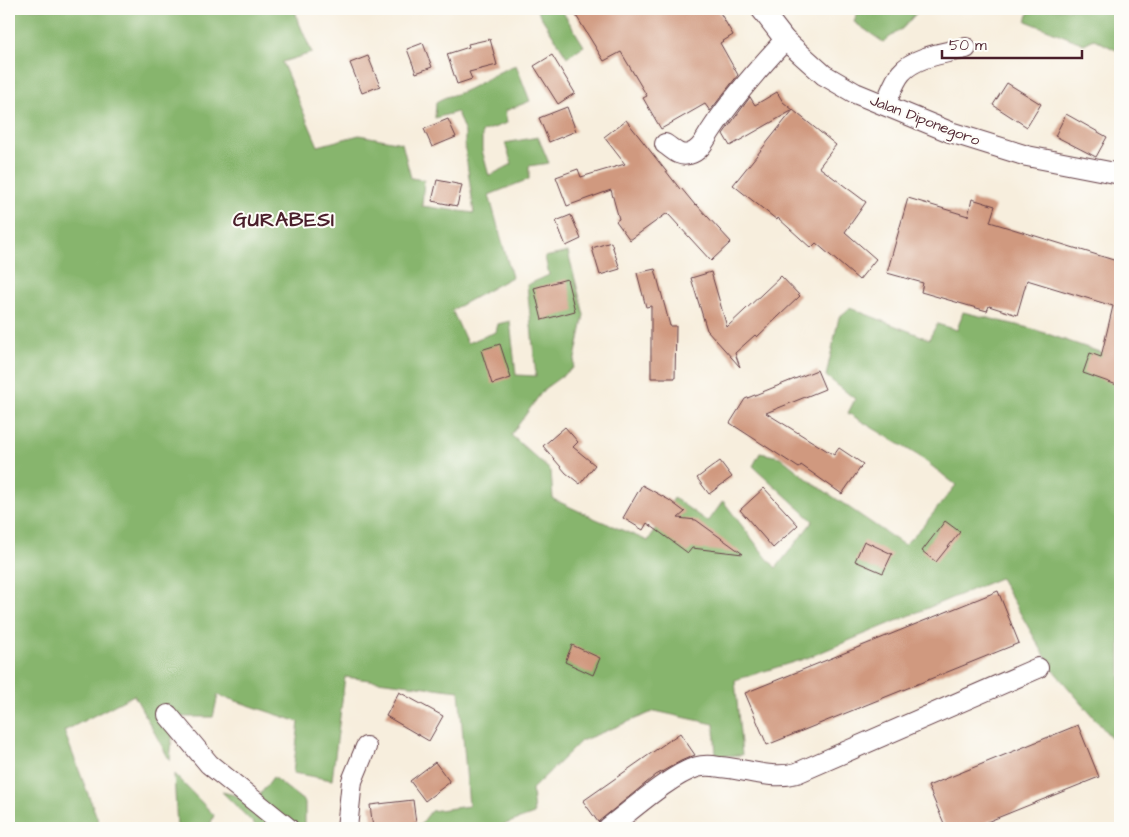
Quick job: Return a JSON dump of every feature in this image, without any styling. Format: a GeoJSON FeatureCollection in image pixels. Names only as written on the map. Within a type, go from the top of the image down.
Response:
{"type":"FeatureCollection","features":[{"type":"Feature","properties":{"kind":"street","name":"Jalan Diponegoro"},"geometry":{"type":"LineString","coordinates":[[761,9],[785,40],[824,75],[855,93],[950,132],[1027,156],[1120,174]]}},
{"type":"Feature","properties":{"kind":"street"},"geometry":{"type":"LineString","coordinates":[[665,144],[680,155],[690,154],[699,149],[748,79],[785,40]]}},
{"type":"Feature","properties":{"kind":"street"},"geometry":{"type":"LineString","coordinates":[[885,105],[899,75],[905,69],[917,62],[966,48]]}},
{"type":"Feature","properties":{"kind":"street"},"geometry":{"type":"LineString","coordinates":[[608,828],[679,775],[699,766],[721,766],[784,777],[1038,668]]}},
{"type":"Feature","properties":{"kind":"street"},"geometry":{"type":"LineString","coordinates":[[168,715],[209,764],[288,828]]}},
{"type":"Feature","properties":{"kind":"street"},"geometry":{"type":"LineString","coordinates":[[347,828],[352,781],[366,747]]}},
{"type":"Feature","properties":{"kind":"green space"},"geometry":{"type":"Polygon","coordinates":[[[9,9],[295,9],[312,53],[282,62],[318,146],[359,135],[402,143],[411,178],[424,180],[422,206],[474,213],[465,149],[465,133],[457,112],[435,118],[436,102],[469,89],[516,65],[530,101],[505,111],[507,123],[482,132],[482,150],[489,176],[512,164],[505,143],[538,137],[549,163],[529,166],[529,179],[489,195],[512,277],[452,310],[467,343],[496,332],[498,324],[510,321],[516,375],[536,376],[527,285],[549,275],[545,257],[568,252],[584,315],[573,368],[544,389],[511,435],[551,471],[553,499],[648,541],[674,498],[708,522],[723,501],[776,568],[813,521],[753,466],[760,453],[780,457],[810,481],[904,545],[923,526],[956,485],[919,456],[848,413],[855,399],[826,376],[839,317],[850,308],[929,339],[937,324],[957,330],[963,312],[1033,329],[1120,359],[1120,748],[1053,670],[1000,578],[807,658],[735,680],[742,755],[716,756],[714,724],[655,711],[581,741],[532,789],[534,814],[494,828],[418,828],[431,811],[469,806],[459,691],[345,677],[332,780],[293,773],[299,722],[218,695],[213,717],[174,717],[170,761],[134,695],[64,731],[101,828],[9,828],[9,9]]]}},
{"type":"Feature","properties":{"kind":"green space"},"geometry":{"type":"Polygon","coordinates":[[[536,9],[561,9],[584,46],[567,57],[536,9]]]}},
{"type":"Feature","properties":{"kind":"green space"},"geometry":{"type":"Polygon","coordinates":[[[853,9],[920,9],[903,28],[883,42],[854,22],[858,12],[853,9]]]}},
{"type":"Feature","properties":{"kind":"green space"},"geometry":{"type":"Polygon","coordinates":[[[1030,9],[1120,9],[1120,52],[1094,39],[1084,44],[1026,21],[1030,9]]]}},
{"type":"Feature","properties":{"kind":"green space"},"geometry":{"type":"Polygon","coordinates":[[[174,774],[214,815],[209,828],[177,828],[174,774]]]}},
{"type":"Feature","properties":{"kind":"green space"},"geometry":{"type":"Polygon","coordinates":[[[273,777],[305,802],[305,828],[258,828],[222,792],[256,800],[273,777]]]}},
{"type":"Feature","properties":{"kind":"building"},"geometry":{"type":"Polygon","coordinates":[[[572,9],[718,9],[733,35],[720,43],[738,75],[710,111],[705,104],[661,129],[643,98],[647,96],[621,52],[604,61],[572,9]]]}},
{"type":"Feature","properties":{"kind":"building"},"geometry":{"type":"Polygon","coordinates":[[[490,39],[497,65],[469,72],[472,79],[457,84],[447,54],[469,47],[468,44],[490,39]]]}},
{"type":"Feature","properties":{"kind":"building"},"geometry":{"type":"Polygon","coordinates":[[[423,43],[432,67],[416,73],[407,49],[423,43]]]}},
{"type":"Feature","properties":{"kind":"building"},"geometry":{"type":"Polygon","coordinates":[[[552,55],[575,93],[558,104],[534,66],[552,55]]]}},
{"type":"Feature","properties":{"kind":"building"},"geometry":{"type":"Polygon","coordinates":[[[368,56],[380,86],[362,93],[350,63],[368,56]]]}},
{"type":"Feature","properties":{"kind":"building"},"geometry":{"type":"Polygon","coordinates":[[[1007,83],[1041,104],[1027,127],[993,105],[1007,83]]]}},
{"type":"Feature","properties":{"kind":"building"},"geometry":{"type":"Polygon","coordinates":[[[777,92],[783,102],[793,110],[730,146],[723,134],[750,97],[755,105],[777,92]]]}},
{"type":"Feature","properties":{"kind":"building"},"geometry":{"type":"Polygon","coordinates":[[[567,107],[576,131],[549,142],[539,118],[567,107]]]}},
{"type":"Feature","properties":{"kind":"building"},"geometry":{"type":"Polygon","coordinates":[[[793,110],[836,145],[819,167],[866,202],[845,232],[876,259],[859,280],[816,243],[811,248],[778,218],[777,220],[733,185],[793,110]]]}},
{"type":"Feature","properties":{"kind":"building"},"geometry":{"type":"Polygon","coordinates":[[[1066,114],[1107,137],[1096,157],[1055,136],[1066,114]]]}},
{"type":"Feature","properties":{"kind":"building"},"geometry":{"type":"Polygon","coordinates":[[[448,119],[456,137],[432,147],[424,129],[448,119]]]}},
{"type":"Feature","properties":{"kind":"building"},"geometry":{"type":"Polygon","coordinates":[[[626,120],[680,189],[731,242],[711,261],[666,214],[630,240],[616,221],[619,219],[611,190],[567,206],[556,177],[578,169],[581,177],[625,164],[604,137],[626,120]]]}},
{"type":"Feature","properties":{"kind":"building"},"geometry":{"type":"Polygon","coordinates":[[[437,180],[462,185],[457,206],[432,201],[437,180]]]}},
{"type":"Feature","properties":{"kind":"building"},"geometry":{"type":"Polygon","coordinates":[[[908,198],[968,216],[972,199],[995,206],[990,222],[1120,262],[1120,386],[1083,373],[1090,353],[1101,357],[1113,306],[1027,280],[1017,315],[989,306],[987,311],[921,292],[923,283],[887,273],[908,198]]]}},
{"type":"Feature","properties":{"kind":"building"},"geometry":{"type":"Polygon","coordinates":[[[571,215],[581,239],[566,246],[556,221],[571,215]]]}},
{"type":"Feature","properties":{"kind":"building"},"geometry":{"type":"Polygon","coordinates":[[[611,242],[620,269],[600,275],[592,248],[611,242]]]}},
{"type":"Feature","properties":{"kind":"building"},"geometry":{"type":"Polygon","coordinates":[[[655,269],[670,326],[676,326],[675,378],[651,378],[651,306],[646,307],[637,273],[655,269]]]}},
{"type":"Feature","properties":{"kind":"building"},"geometry":{"type":"Polygon","coordinates":[[[711,272],[727,327],[781,276],[800,296],[757,337],[755,335],[735,353],[740,367],[707,330],[691,278],[711,272]]]}},
{"type":"Feature","properties":{"kind":"building"},"geometry":{"type":"Polygon","coordinates":[[[567,279],[575,311],[542,320],[534,288],[567,279]]]}},
{"type":"Feature","properties":{"kind":"building"},"geometry":{"type":"Polygon","coordinates":[[[500,344],[511,378],[492,384],[481,350],[500,344]]]}},
{"type":"Feature","properties":{"kind":"building"},"geometry":{"type":"Polygon","coordinates":[[[817,370],[825,389],[766,413],[834,455],[839,448],[863,464],[842,494],[801,465],[799,468],[730,423],[745,399],[817,370]]]}},
{"type":"Feature","properties":{"kind":"building"},"geometry":{"type":"Polygon","coordinates":[[[565,427],[578,442],[573,447],[595,465],[580,484],[566,473],[543,446],[565,427]]]}},
{"type":"Feature","properties":{"kind":"building"},"geometry":{"type":"Polygon","coordinates":[[[720,461],[732,477],[709,494],[697,478],[720,461]]]}},
{"type":"Feature","properties":{"kind":"building"},"geometry":{"type":"Polygon","coordinates":[[[642,485],[669,500],[685,512],[678,518],[696,520],[743,554],[692,548],[688,553],[647,523],[643,530],[623,518],[642,485]]]}},
{"type":"Feature","properties":{"kind":"building"},"geometry":{"type":"Polygon","coordinates":[[[764,488],[798,525],[773,548],[740,510],[764,488]]]}},
{"type":"Feature","properties":{"kind":"building"},"geometry":{"type":"Polygon","coordinates":[[[945,521],[960,532],[936,562],[922,551],[945,521]]]}},
{"type":"Feature","properties":{"kind":"building"},"geometry":{"type":"Polygon","coordinates":[[[864,541],[892,554],[883,573],[855,561],[864,541]]]}},
{"type":"Feature","properties":{"kind":"building"},"geometry":{"type":"Polygon","coordinates":[[[998,591],[1019,643],[767,745],[745,693],[998,591]]]}},
{"type":"Feature","properties":{"kind":"building"},"geometry":{"type":"Polygon","coordinates":[[[572,645],[600,658],[593,675],[565,662],[572,645]]]}},
{"type":"Feature","properties":{"kind":"building"},"geometry":{"type":"Polygon","coordinates":[[[399,692],[443,716],[429,741],[386,716],[399,692]]]}},
{"type":"Feature","properties":{"kind":"building"},"geometry":{"type":"Polygon","coordinates":[[[1078,725],[1099,777],[972,828],[946,828],[928,786],[1078,725]]]}},
{"type":"Feature","properties":{"kind":"building"},"geometry":{"type":"Polygon","coordinates":[[[680,733],[695,755],[656,775],[598,822],[583,801],[680,733]]]}},
{"type":"Feature","properties":{"kind":"building"},"geometry":{"type":"Polygon","coordinates":[[[435,762],[450,782],[425,801],[410,781],[435,762]]]}},
{"type":"Feature","properties":{"kind":"building"},"geometry":{"type":"Polygon","coordinates":[[[413,800],[416,823],[373,828],[370,805],[413,800]]]}},
{"type":"Feature","properties":{"kind":"district","name":"GURABESI"},"geometry":{"type":"Point","coordinates":[284,219]}}]}
